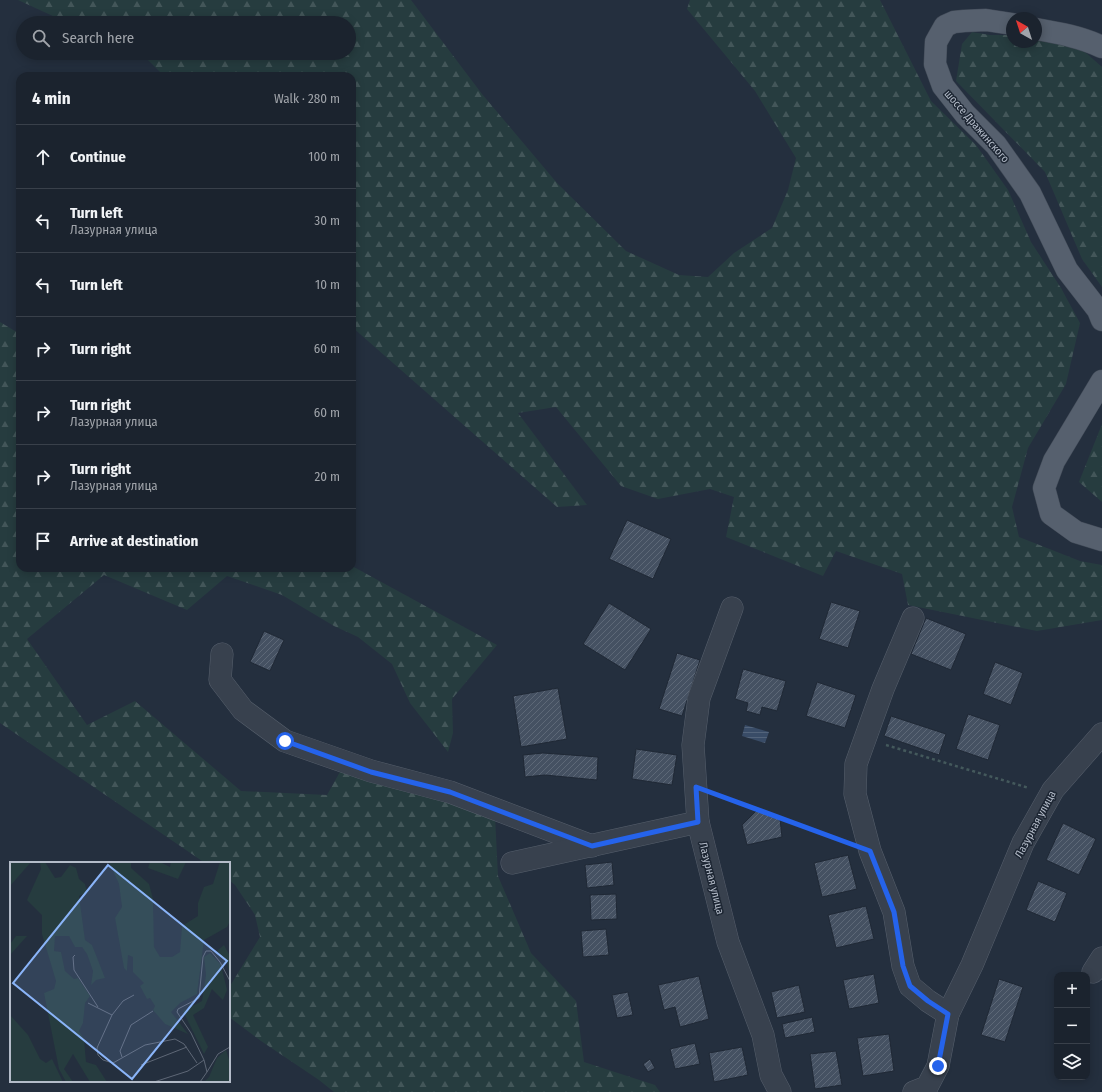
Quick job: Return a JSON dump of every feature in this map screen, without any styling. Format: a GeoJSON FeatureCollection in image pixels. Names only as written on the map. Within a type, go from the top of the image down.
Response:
{"type":"FeatureCollection","features":[{"type":"Feature","properties":{"kind":"main road","name":"шоссе Дражинского"},"geometry":{"type":"LineString","coordinates":[[1006,23],[986,20],[964,21],[954,22],[946,26],[936,42],[935,64],[943,86],[965,114],[996,145],[1030,193],[1067,270],[1098,310],[1102,320]]}},
{"type":"Feature","properties":{"kind":"main road"},"geometry":{"type":"LineString","coordinates":[[1042,30],[1090,41],[1102,47]]}},
{"type":"Feature","properties":{"kind":"main road"},"geometry":{"type":"LineString","coordinates":[[1102,382],[1054,461],[1044,488],[1051,514],[1076,532],[1102,540]]}},
{"type":"Feature","properties":{"kind":"street","name":"Лазурная улица"},"geometry":{"type":"LineString","coordinates":[[732,608],[699,698],[692,745],[698,822],[728,942],[763,1035],[771,1075],[780,1092]]}},
{"type":"Feature","properties":{"kind":"street"},"geometry":{"type":"LineString","coordinates":[[913,618],[885,683],[856,764],[855,794],[870,851],[894,912],[903,966],[910,986],[928,1001],[948,1014]]}},
{"type":"Feature","properties":{"kind":"street"},"geometry":{"type":"LineString","coordinates":[[222,654],[220,680],[243,710],[285,741],[371,772],[450,792],[592,846]]}},
{"type":"Feature","properties":{"kind":"street","name":"Лазурная улица"},"geometry":{"type":"LineString","coordinates":[[914,1092],[927,1087],[938,1066],[948,1014],[972,965],[1023,843],[1051,794],[1102,734]]}},
{"type":"Feature","properties":{"kind":"street"},"geometry":{"type":"LineString","coordinates":[[512,863],[698,822]]}},
{"type":"Feature","properties":{"kind":"path"},"geometry":{"type":"LineString","coordinates":[[865,739],[1051,794]]}},
{"type":"Feature","properties":{"kind":"path"},"geometry":{"type":"LineString","coordinates":[[696,787],[870,851]]}},
{"type":"Feature","properties":{"kind":"green space"},"geometry":{"type":"Polygon","coordinates":[[[18,0],[411,0],[482,94],[557,183],[626,251],[679,275],[708,277],[734,253],[772,228],[788,190],[796,158],[755,91],[687,9],[690,0],[880,0],[931,101],[976,145],[1008,190],[1031,242],[1061,288],[1080,323],[1066,384],[1028,448],[1012,507],[1019,537],[1080,561],[1102,565],[1102,620],[1037,631],[908,605],[902,574],[836,551],[823,576],[726,537],[734,497],[710,489],[658,499],[621,486],[556,407],[518,413],[587,505],[557,507],[356,331],[356,72],[160,72],[148,60],[356,60],[356,16],[53,16],[18,0]]]}},
{"type":"Feature","properties":{"kind":"green space"},"geometry":{"type":"Polygon","coordinates":[[[972,32],[990,35],[1006,35],[1006,48],[1042,48],[1042,38],[1085,52],[1102,67],[1102,287],[1082,259],[1045,172],[956,81],[962,44],[972,32]]]}},
{"type":"Feature","properties":{"kind":"green space"},"geometry":{"type":"Polygon","coordinates":[[[0,322],[16,332],[16,572],[356,572],[356,568],[497,645],[452,699],[453,733],[448,752],[410,703],[392,664],[358,637],[334,626],[282,595],[227,576],[187,610],[104,575],[27,639],[87,725],[135,701],[241,791],[327,795],[341,770],[495,816],[498,876],[531,953],[576,1001],[584,1062],[655,1085],[660,1092],[334,1092],[230,1018],[230,986],[260,937],[255,915],[235,885],[230,881],[230,862],[204,862],[0,723],[0,322]]]}},
{"type":"Feature","properties":{"kind":"green space"},"geometry":{"type":"Polygon","coordinates":[[[1102,424],[1102,502],[1079,482],[1102,424]]]}},
{"type":"Feature","properties":{"kind":"water"},"geometry":{"type":"Polygon","coordinates":[[[745,725],[769,732],[765,743],[742,736],[745,725]]]}},
{"type":"Feature","properties":{"kind":"building"},"geometry":{"type":"Polygon","coordinates":[[[627,520],[671,539],[653,579],[609,559],[627,520]]]}},
{"type":"Feature","properties":{"kind":"building"},"geometry":{"type":"Polygon","coordinates":[[[831,602],[860,611],[848,648],[819,639],[831,602]]]}},
{"type":"Feature","properties":{"kind":"building"},"geometry":{"type":"Polygon","coordinates":[[[609,603],[651,629],[625,670],[583,644],[609,603]]]}},
{"type":"Feature","properties":{"kind":"building"},"geometry":{"type":"Polygon","coordinates":[[[926,618],[966,634],[951,670],[911,654],[926,618]]]}},
{"type":"Feature","properties":{"kind":"building"},"geometry":{"type":"Polygon","coordinates":[[[264,631],[284,640],[270,671],[250,662],[264,631]]]}},
{"type":"Feature","properties":{"kind":"building"},"geometry":{"type":"Polygon","coordinates":[[[677,653],[700,660],[682,716],[659,709],[677,653]]]}},
{"type":"Feature","properties":{"kind":"building"},"geometry":{"type":"Polygon","coordinates":[[[995,662],[1023,673],[1011,705],[983,694],[995,662]]]}},
{"type":"Feature","properties":{"kind":"building"},"geometry":{"type":"Polygon","coordinates":[[[743,669],[786,681],[777,711],[762,707],[760,715],[746,711],[748,703],[735,699],[743,669]]]}},
{"type":"Feature","properties":{"kind":"building"},"geometry":{"type":"Polygon","coordinates":[[[817,682],[856,695],[845,728],[806,716],[817,682]]]}},
{"type":"Feature","properties":{"kind":"building"},"geometry":{"type":"Polygon","coordinates":[[[558,688],[567,739],[521,747],[513,696],[558,688]]]}},
{"type":"Feature","properties":{"kind":"building"},"geometry":{"type":"Polygon","coordinates":[[[968,714],[1000,725],[988,760],[956,749],[968,714]]]}},
{"type":"Feature","properties":{"kind":"building"},"geometry":{"type":"Polygon","coordinates":[[[891,716],[946,734],[939,755],[884,736],[891,716]]]}},
{"type":"Feature","properties":{"kind":"building"},"geometry":{"type":"Polygon","coordinates":[[[636,749],[677,755],[672,785],[632,779],[636,749]]]}},
{"type":"Feature","properties":{"kind":"building"},"geometry":{"type":"Polygon","coordinates":[[[543,753],[598,757],[597,780],[545,775],[525,777],[523,755],[543,753]]]}},
{"type":"Feature","properties":{"kind":"building"},"geometry":{"type":"Polygon","coordinates":[[[757,810],[780,819],[782,837],[747,845],[742,825],[757,810]]]}},
{"type":"Feature","properties":{"kind":"building"},"geometry":{"type":"Polygon","coordinates":[[[1063,823],[1096,839],[1079,875],[1046,860],[1063,823]]]}},
{"type":"Feature","properties":{"kind":"building"},"geometry":{"type":"Polygon","coordinates":[[[848,855],[857,889],[822,897],[814,863],[848,855]]]}},
{"type":"Feature","properties":{"kind":"building"},"geometry":{"type":"Polygon","coordinates":[[[612,862],[614,885],[587,888],[585,865],[612,862]]]}},
{"type":"Feature","properties":{"kind":"building"},"geometry":{"type":"Polygon","coordinates":[[[1038,881],[1067,893],[1055,922],[1026,910],[1038,881]]]}},
{"type":"Feature","properties":{"kind":"building"},"geometry":{"type":"Polygon","coordinates":[[[616,894],[617,919],[591,920],[590,895],[616,894]]]}},
{"type":"Feature","properties":{"kind":"building"},"geometry":{"type":"Polygon","coordinates":[[[866,906],[874,939],[836,948],[828,915],[866,906]]]}},
{"type":"Feature","properties":{"kind":"building"},"geometry":{"type":"Polygon","coordinates":[[[606,929],[609,955],[583,957],[581,931],[606,929]]]}},
{"type":"Feature","properties":{"kind":"building"},"geometry":{"type":"Polygon","coordinates":[[[874,974],[879,1003],[849,1009],[843,980],[874,974]]]}},
{"type":"Feature","properties":{"kind":"building"},"geometry":{"type":"Polygon","coordinates":[[[699,976],[709,1019],[680,1027],[675,1007],[664,1010],[658,985],[699,976]]]}},
{"type":"Feature","properties":{"kind":"building"},"geometry":{"type":"Polygon","coordinates":[[[999,979],[1023,987],[1005,1042],[981,1035],[999,979]]]}},
{"type":"Feature","properties":{"kind":"building"},"geometry":{"type":"Polygon","coordinates":[[[799,985],[805,1012],[777,1018],[771,992],[799,985]]]}},
{"type":"Feature","properties":{"kind":"building"},"geometry":{"type":"Polygon","coordinates":[[[628,992],[633,1015],[617,1018],[612,995],[628,992]]]}},
{"type":"Feature","properties":{"kind":"building"},"geometry":{"type":"Polygon","coordinates":[[[812,1017],[815,1032],[785,1038],[782,1024],[812,1017]]]}},
{"type":"Feature","properties":{"kind":"building"},"geometry":{"type":"Polygon","coordinates":[[[889,1034],[894,1071],[863,1076],[857,1038],[889,1034]]]}},
{"type":"Feature","properties":{"kind":"building"},"geometry":{"type":"Polygon","coordinates":[[[695,1043],[700,1064],[675,1069],[670,1049],[695,1043]]]}},
{"type":"Feature","properties":{"kind":"building"},"geometry":{"type":"Polygon","coordinates":[[[742,1047],[748,1075],[714,1082],[709,1053],[742,1047]]]}},
{"type":"Feature","properties":{"kind":"building"},"geometry":{"type":"Polygon","coordinates":[[[836,1051],[842,1085],[815,1089],[810,1054],[836,1051]]]}},
{"type":"Feature","properties":{"kind":"building"},"geometry":{"type":"Polygon","coordinates":[[[650,1059],[655,1068],[648,1072],[643,1064],[650,1059]]]}},
{"type":"Feature","properties":{"kind":"route"},"geometry":{"type":"LineString","coordinates":[[285,741],[371,772],[450,792],[592,846],[698,822],[696,787],[870,851],[894,912],[903,966],[910,986],[928,1001],[948,1014],[938,1066]]}}]}
